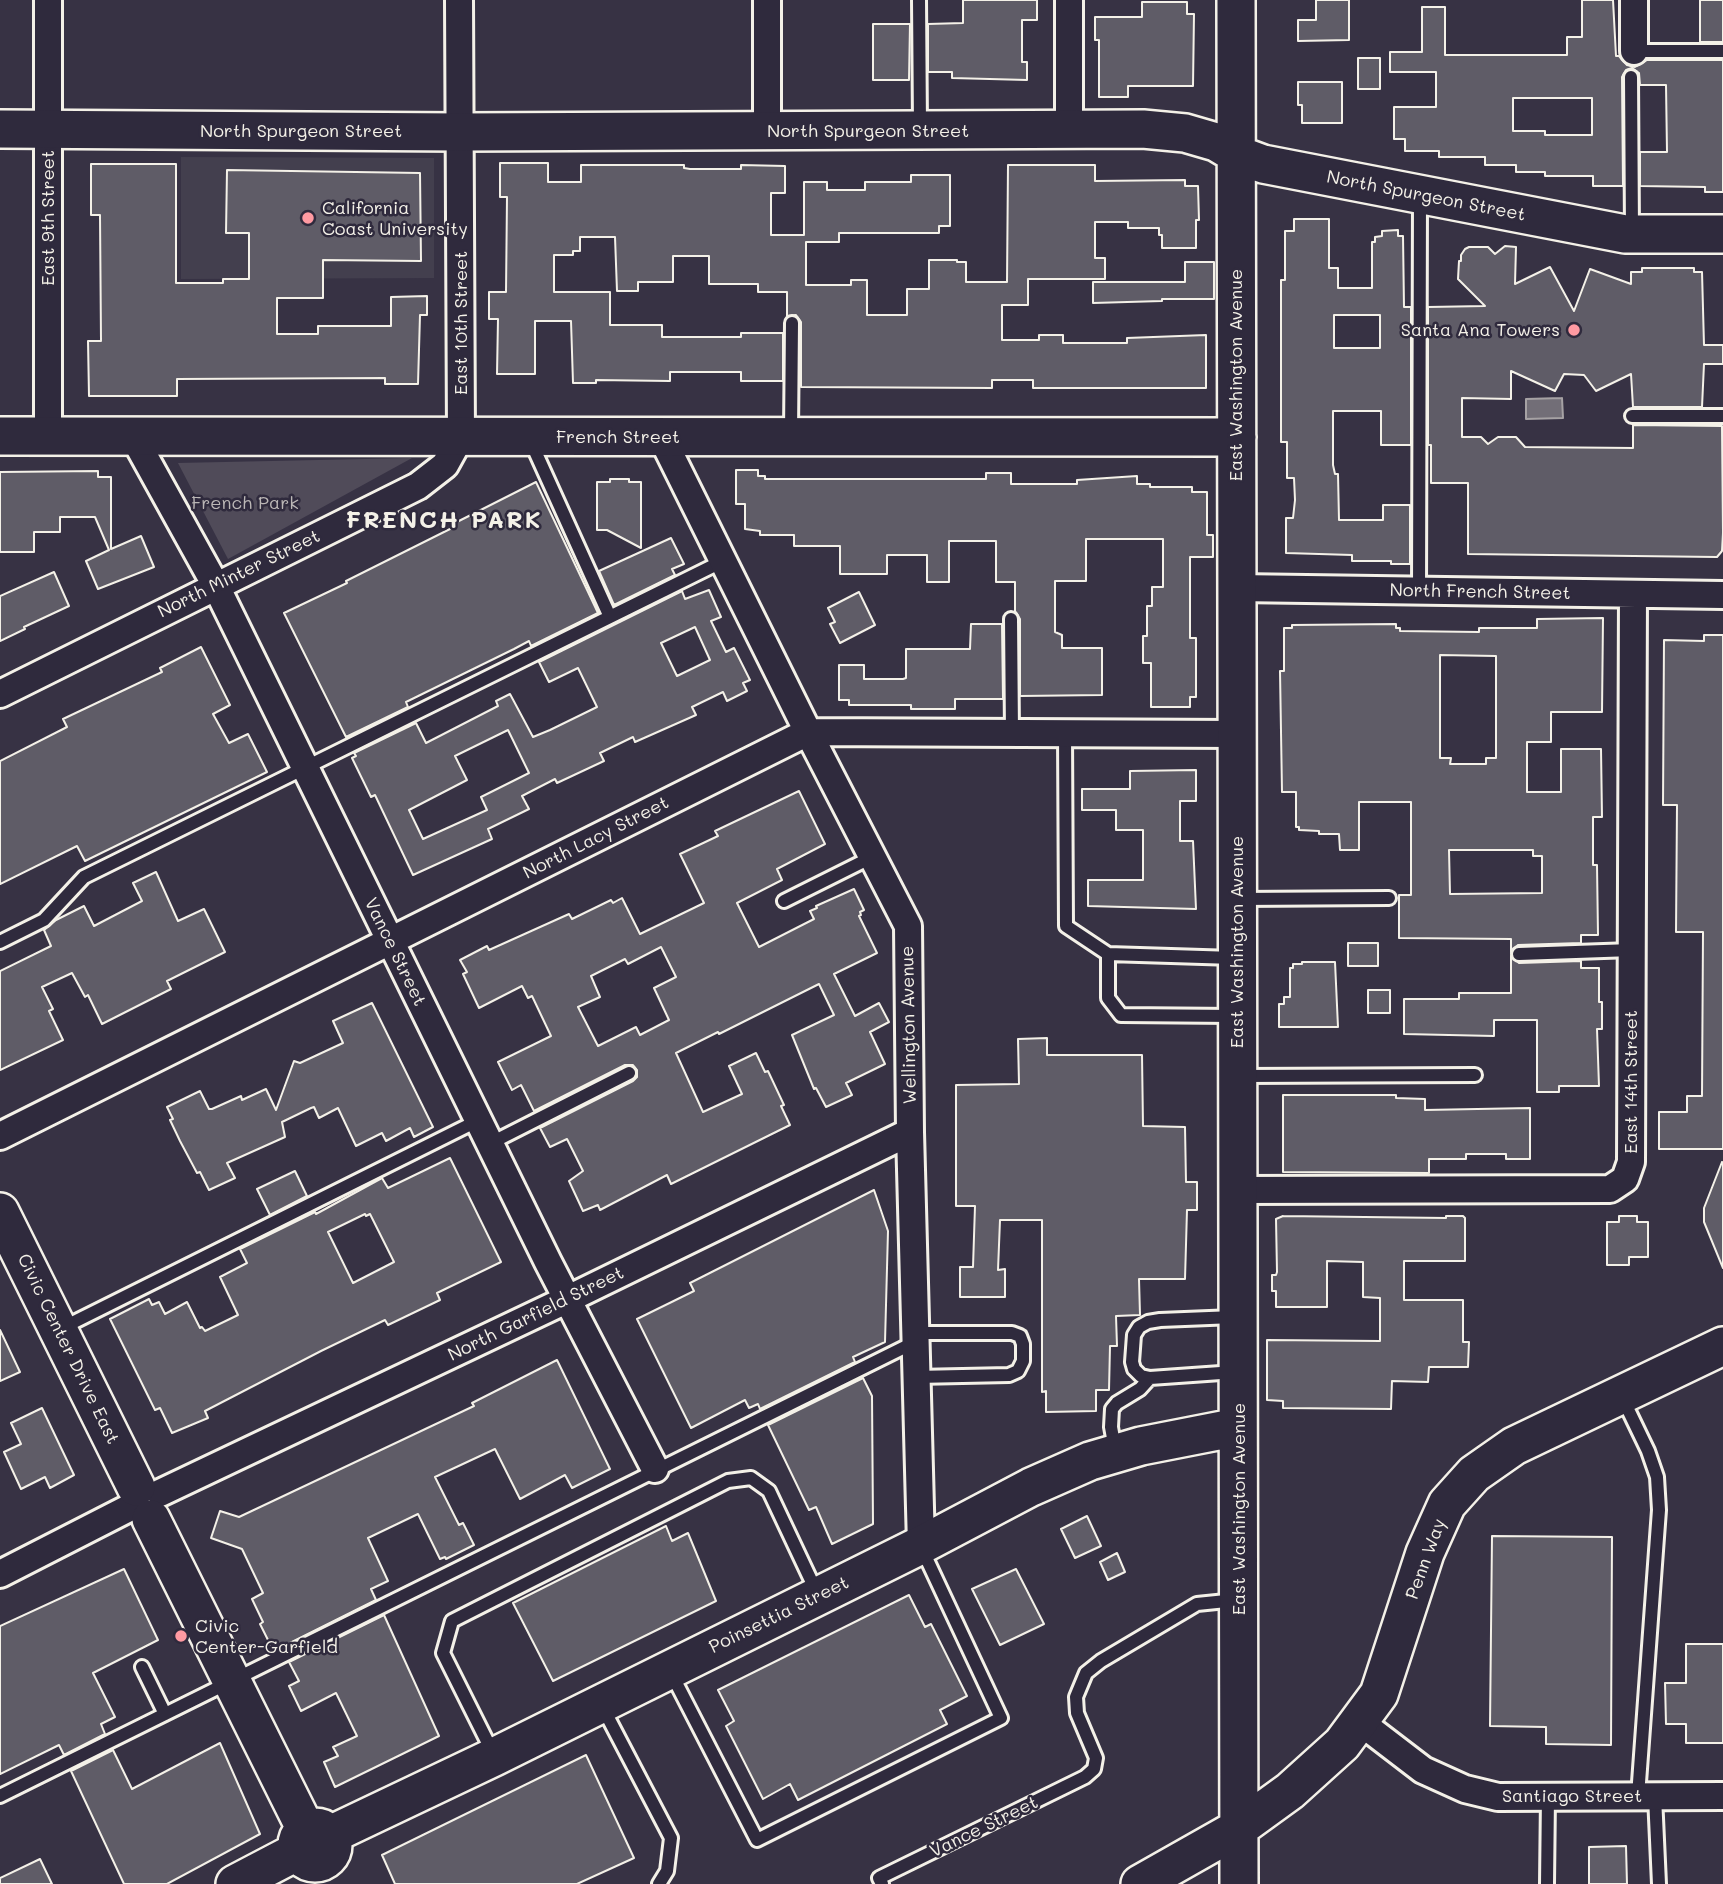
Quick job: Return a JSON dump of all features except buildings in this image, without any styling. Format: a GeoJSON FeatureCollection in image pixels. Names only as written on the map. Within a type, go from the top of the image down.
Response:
{"type":"FeatureCollection","features":[{"type":"Feature","properties":{"kind":"street","name":"East 9th Street"},"geometry":{"type":"LineString","coordinates":[[47,0],[47,436]]}},
{"type":"Feature","properties":{"kind":"street","name":"East 10th Street"},"geometry":{"type":"LineString","coordinates":[[459,0],[461,436]]}},
{"type":"Feature","properties":{"kind":"street"},"geometry":{"type":"LineString","coordinates":[[767,0],[767,131]]}},
{"type":"Feature","properties":{"kind":"street"},"geometry":{"type":"LineString","coordinates":[[1069,0],[1069,130]]}},
{"type":"Feature","properties":{"kind":"street","name":"East Washington Avenue"},"geometry":{"type":"LineString","coordinates":[[1236,0],[1239,1884]]}},
{"type":"Feature","properties":{"kind":"street"},"geometry":{"type":"LineString","coordinates":[[1634,0],[1634,51]]}},
{"type":"Feature","properties":{"kind":"street","name":"North Spurgeon Street"},"geometry":{"type":"LineString","coordinates":[[0,128],[460,132],[1143,129],[1185,133],[1216,142],[1236,154],[1263,164],[1420,196],[1631,234],[1723,234]]}},
{"type":"Feature","properties":{"kind":"street","name":"French Street"},"geometry":{"type":"LineString","coordinates":[[0,436],[1237,437]]}},
{"type":"Feature","properties":{"kind":"street","name":"Vance Street"},"geometry":{"type":"LineString","coordinates":[[133,436],[216,586],[566,1300],[655,1469]]}},
{"type":"Feature","properties":{"kind":"street","name":"North Minter Street"},"geometry":{"type":"LineString","coordinates":[[0,694],[418,486],[445,466],[461,436]]}},
{"type":"Feature","properties":{"kind":"street","name":"Wellington Avenue"},"geometry":{"type":"LineString","coordinates":[[662,436],[808,732],[908,926],[910,1132],[921,1545]]}},
{"type":"Feature","properties":{"kind":"street","name":"North French Street"},"geometry":{"type":"LineString","coordinates":[[1237,588],[1723,595]]}},
{"type":"Feature","properties":{"kind":"street","name":"East 14th Street"},"geometry":{"type":"LineString","coordinates":[[1238,1190],[1610,1189],[1625,1179],[1631,1162],[1633,594]]}},
{"type":"Feature","properties":{"kind":"street","name":"North Lacy Street"},"geometry":{"type":"LineString","coordinates":[[0,1136],[808,732],[1237,734]]}},
{"type":"Feature","properties":{"kind":"street","name":"North Garfield Street"},"geometry":{"type":"LineString","coordinates":[[0,1574],[910,1132]]}},
{"type":"Feature","properties":{"kind":"street","name":"Civic Center Drive East"},"geometry":{"type":"LineString","coordinates":[[0,1212],[317,1852]]}},
{"type":"Feature","properties":{"kind":"street","name":"Penn Way"},"geometry":{"type":"LineString","coordinates":[[1140,1884],[1239,1828],[1290,1791],[1342,1744],[1379,1694],[1425,1553],[1447,1504],[1474,1474],[1514,1446],[1718,1352]]}},
{"type":"Feature","properties":{"kind":"street","name":"Poinsettia Street"},"geometry":{"type":"LineString","coordinates":[[235,1884],[317,1852],[494,1757],[921,1545],[1031,1487],[1090,1461],[1140,1446],[1238,1427]]}},
{"type":"Feature","properties":{"kind":"street","name":"Santiago Street"},"geometry":{"type":"LineString","coordinates":[[1359,1721],[1423,1770],[1465,1789],[1498,1797],[1723,1796]]}},
{"type":"Feature","properties":{"kind":"lane"},"geometry":{"type":"LineString","coordinates":[[919,0],[920,131]]}},
{"type":"Feature","properties":{"kind":"lane"},"geometry":{"type":"LineString","coordinates":[[1634,51],[1723,51]]}},
{"type":"Feature","properties":{"kind":"lane"},"geometry":{"type":"LineString","coordinates":[[1631,78],[1631,234]]}},
{"type":"Feature","properties":{"kind":"lane"},"geometry":{"type":"LineString","coordinates":[[1419,591],[1420,196]]}},
{"type":"Feature","properties":{"kind":"lane"},"geometry":{"type":"LineString","coordinates":[[791,437],[792,323]]}},
{"type":"Feature","properties":{"kind":"lane"},"geometry":{"type":"LineString","coordinates":[[1632,416],[1723,416]]}},
{"type":"Feature","properties":{"kind":"lane"},"geometry":{"type":"LineString","coordinates":[[528,436],[610,617]]}},
{"type":"Feature","properties":{"kind":"lane"},"geometry":{"type":"LineString","coordinates":[[0,942],[44,920],[84,877],[723,561]]}},
{"type":"Feature","properties":{"kind":"lane"},"geometry":{"type":"LineString","coordinates":[[1011,619],[1012,733]]}},
{"type":"Feature","properties":{"kind":"lane"},"geometry":{"type":"LineString","coordinates":[[1065,733],[1066,926],[1108,954],[1238,958]]}},
{"type":"Feature","properties":{"kind":"lane"},"geometry":{"type":"LineString","coordinates":[[784,901],[873,857]]}},
{"type":"Feature","properties":{"kind":"lane"},"geometry":{"type":"LineString","coordinates":[[1237,899],[1389,898]]}},
{"type":"Feature","properties":{"kind":"lane"},"geometry":{"type":"LineString","coordinates":[[1519,954],[1632,950]]}},
{"type":"Feature","properties":{"kind":"lane"},"geometry":{"type":"LineString","coordinates":[[1108,954],[1108,998],[1121,1015],[1238,1016]]}},
{"type":"Feature","properties":{"kind":"lane"},"geometry":{"type":"LineString","coordinates":[[59,1330],[483,1132],[629,1073]]}},
{"type":"Feature","properties":{"kind":"lane"},"geometry":{"type":"LineString","coordinates":[[1238,1076],[1475,1075]]}},
{"type":"Feature","properties":{"kind":"lane"},"geometry":{"type":"LineString","coordinates":[[1238,1317],[1160,1320],[1139,1326],[1134,1335],[1132,1362],[1134,1369],[1141,1376],[1150,1378],[1238,1372]]}},
{"type":"Feature","properties":{"kind":"lane"},"geometry":{"type":"LineString","coordinates":[[0,1796],[915,1337],[1012,1332],[1020,1336],[1023,1361],[1018,1371],[1009,1375],[916,1377]]}},
{"type":"Feature","properties":{"kind":"lane"},"geometry":{"type":"LineString","coordinates":[[1116,1453],[1111,1427],[1112,1409],[1140,1389],[1150,1378]]}},
{"type":"Feature","properties":{"kind":"lane"},"geometry":{"type":"LineString","coordinates":[[1622,1395],[1657,1476],[1659,1510],[1647,1796],[1659,1884]]}},
{"type":"Feature","properties":{"kind":"lane"},"geometry":{"type":"LineString","coordinates":[[494,1757],[443,1653],[452,1621],[728,1481],[751,1478],[769,1492],[818,1596]]}},
{"type":"Feature","properties":{"kind":"lane"},"geometry":{"type":"LineString","coordinates":[[670,1670],[757,1840],[1001,1718],[921,1545]]}},
{"type":"Feature","properties":{"kind":"lane","name":"Vance Street"},"geometry":{"type":"LineString","coordinates":[[882,1884],[878,1878],[1076,1782],[1094,1769],[1096,1758],[1093,1746],[1077,1713],[1076,1697],[1086,1673],[1101,1661],[1197,1604],[1239,1600]]}},
{"type":"Feature","properties":{"kind":"lane"},"geometry":{"type":"LineString","coordinates":[[142,1667],[165,1714]]}},
{"type":"Feature","properties":{"kind":"lane"},"geometry":{"type":"LineString","coordinates":[[600,1704],[671,1838],[667,1871],[659,1884]]}},
{"type":"Feature","properties":{"kind":"lane"},"geometry":{"type":"LineString","coordinates":[[1547,1884],[1548,1797]]}},
{"type":"Feature","properties":{"kind":"shaded area","name":"California Coast University"},"geometry":{"type":"Polygon","coordinates":[[[181,157],[434,158],[434,278],[181,279],[181,157]]]}},
{"type":"Feature","properties":{"kind":"shaded area"},"geometry":{"type":"Polygon","coordinates":[[[1562,398],[1563,418],[1526,419],[1526,399],[1562,398]]]}},
{"type":"Feature","properties":{"kind":"green space","name":"French Park"},"geometry":{"type":"Polygon","coordinates":[[[412,458],[228,559],[178,463],[412,458]]]}},
{"type":"Feature","properties":{"kind":"place","name":"California Coast University"},"geometry":{"type":"Point","coordinates":[308,218]}},
{"type":"Feature","properties":{"kind":"place","name":"Santa Ana Towers"},"geometry":{"type":"Point","coordinates":[1574,330]}},
{"type":"Feature","properties":{"kind":"place","name":"Civic Center-Garfield"},"geometry":{"type":"Point","coordinates":[181,1636]}},
{"type":"Feature","properties":{"kind":"district","name":"FRENCH PARK"},"geometry":{"type":"Point","coordinates":[444,521]}}]}
